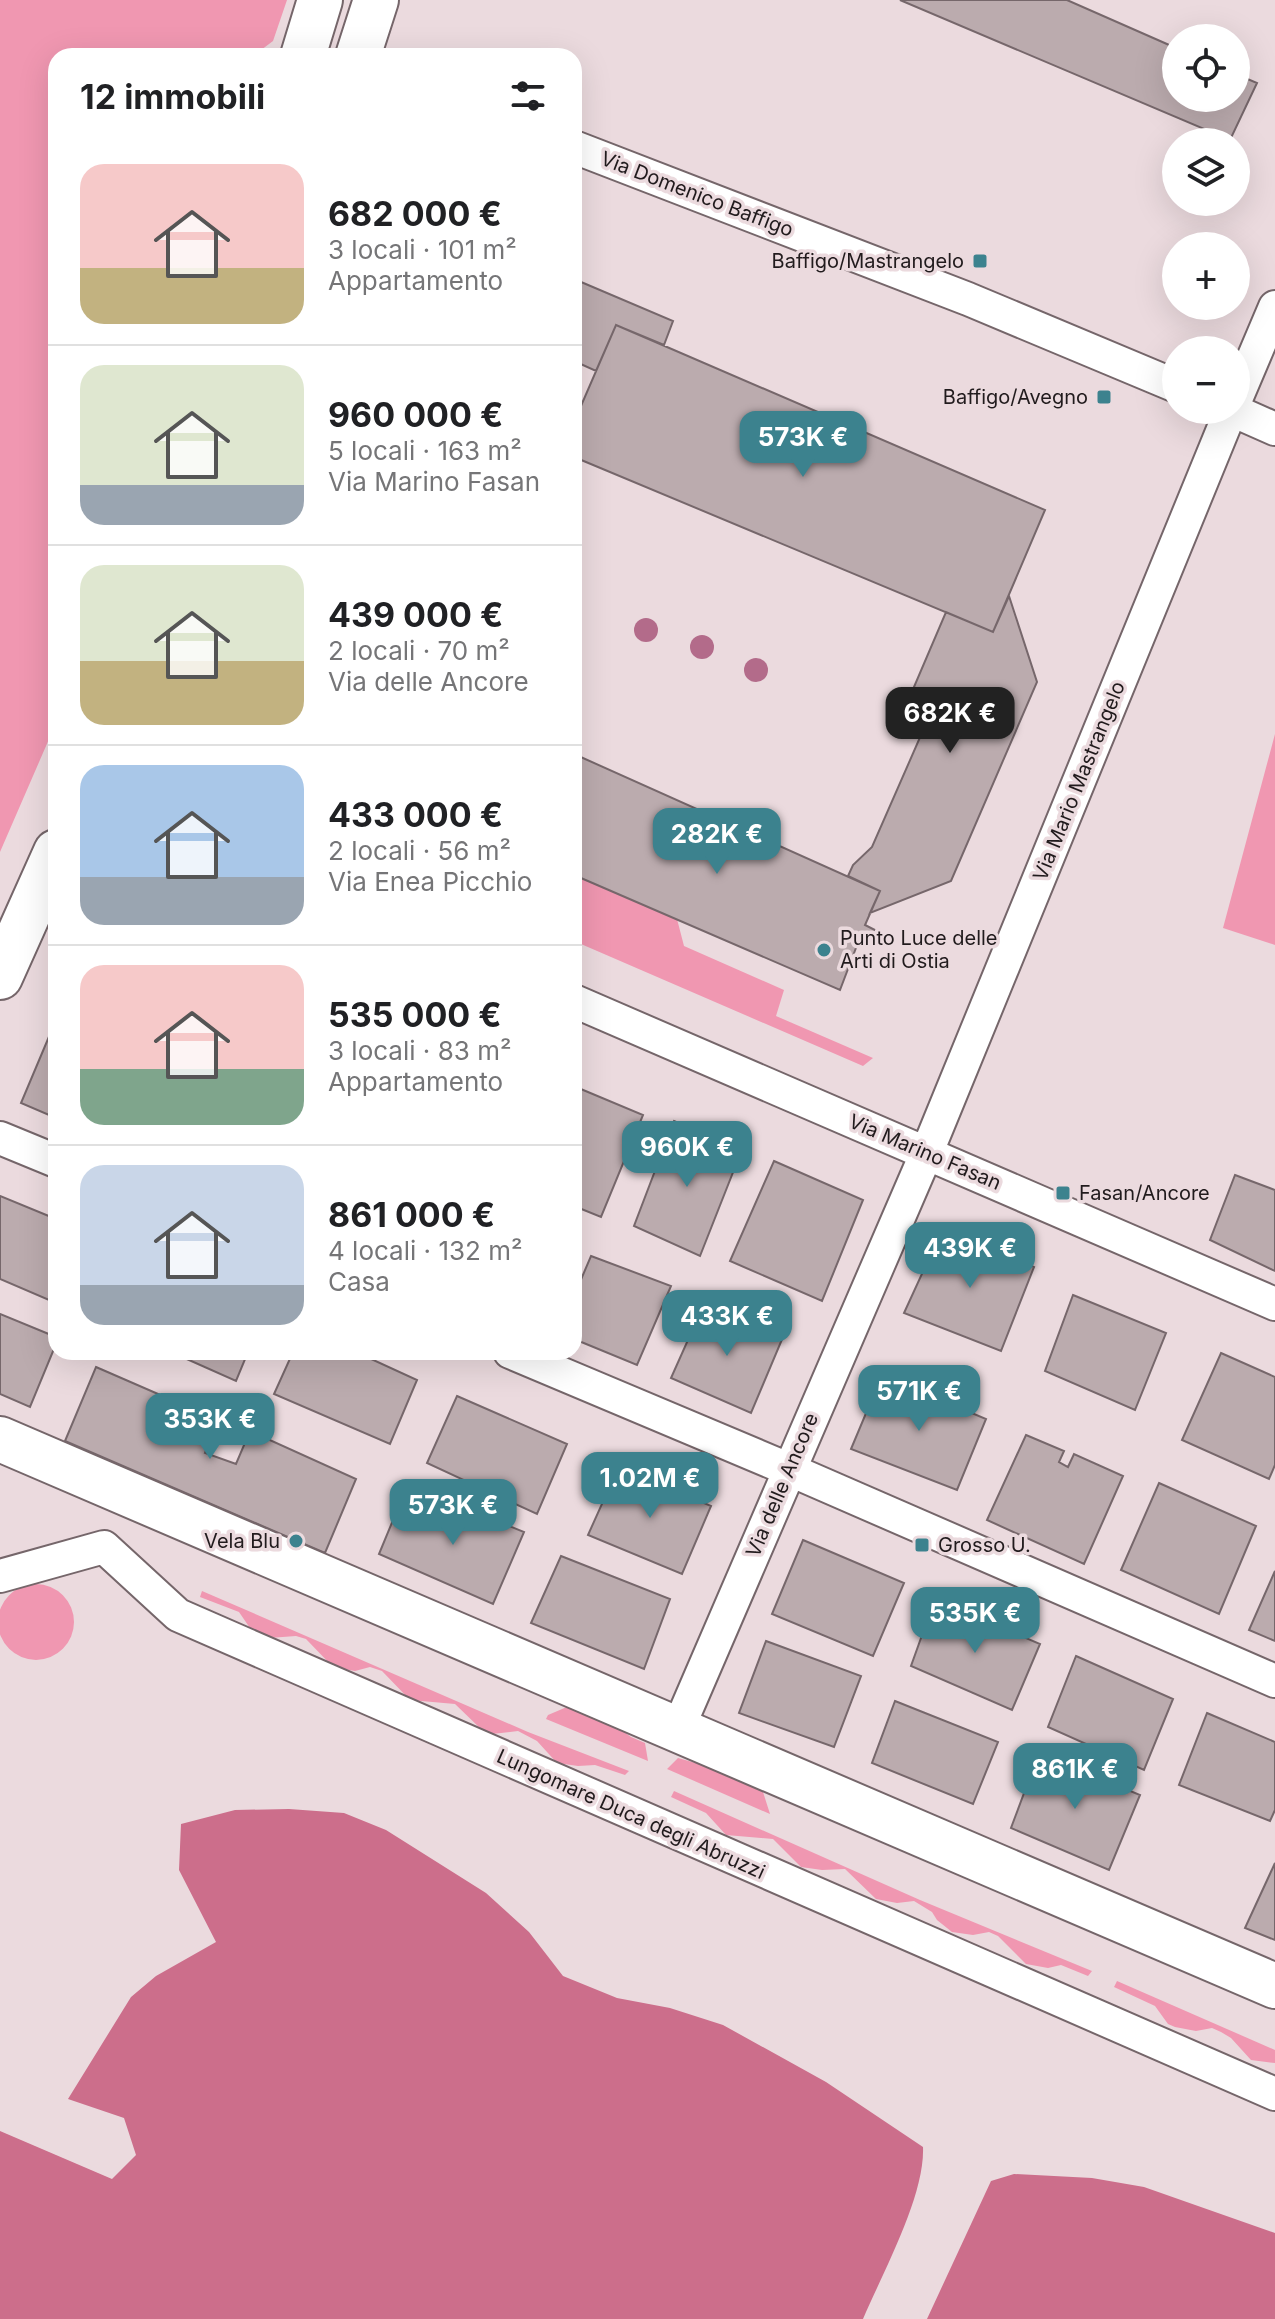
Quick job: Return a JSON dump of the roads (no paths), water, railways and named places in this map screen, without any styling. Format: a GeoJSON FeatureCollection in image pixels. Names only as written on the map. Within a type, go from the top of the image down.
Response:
{"type":"FeatureCollection","features":[{"type":"Feature","properties":{"kind":"street"},"geometry":{"type":"LineString","coordinates":[[361,48],[376,0]]}},
{"type":"Feature","properties":{"kind":"street","name":"Via Domenico Baffigo"},"geometry":{"type":"LineString","coordinates":[[582,150],[968,299],[1162,380]]}},
{"type":"Feature","properties":{"kind":"street"},"geometry":{"type":"LineString","coordinates":[[1250,366],[1275,307]]}},
{"type":"Feature","properties":{"kind":"street"},"geometry":{"type":"LineString","coordinates":[[1250,418],[1275,429]]}},
{"type":"Feature","properties":{"kind":"street","name":"Via Mario Mastrangelo"},"geometry":{"type":"LineString","coordinates":[[927,1152],[1226,424]]}},
{"type":"Feature","properties":{"kind":"street"},"geometry":{"type":"LineString","coordinates":[[0,977],[48,870]]}},
{"type":"Feature","properties":{"kind":"street","name":"Via Marino Fasan"},"geometry":{"type":"LineString","coordinates":[[582,1004],[1275,1304]]}},
{"type":"Feature","properties":{"kind":"street"},"geometry":{"type":"LineString","coordinates":[[0,1138],[48,1158]]}},
{"type":"Feature","properties":{"kind":"street","name":"Via delle Ancore"},"geometry":{"type":"LineString","coordinates":[[677,1731],[927,1152]]}},
{"type":"Feature","properties":{"kind":"street"},"geometry":{"type":"LineString","coordinates":[[529,1360],[1275,1681]]}},
{"type":"Feature","properties":{"kind":"street"},"geometry":{"type":"LineString","coordinates":[[0,1439],[1275,1986]]}},
{"type":"Feature","properties":{"kind":"street","name":"Lungomare Duca degli Abruzzi"},"geometry":{"type":"LineString","coordinates":[[0,1576],[104,1547],[178,1615],[1275,2094]]}},
{"type":"Feature","properties":{"kind":"place","name":"Baffigo/Mastrangelo"},"geometry":{"type":"Point","coordinates":[980,261]}},
{"type":"Feature","properties":{"kind":"place","name":"Baffigo/Avegno"},"geometry":{"type":"Point","coordinates":[1104,397]}},
{"type":"Feature","properties":{"kind":"place","name":"Punto Luce delle Arti di Ostia"},"geometry":{"type":"Point","coordinates":[824,950]}},
{"type":"Feature","properties":{"kind":"place","name":"Fasan/Ancore"},"geometry":{"type":"Point","coordinates":[1063,1193]}},
{"type":"Feature","properties":{"kind":"place","name":"Vela Blu"},"geometry":{"type":"Point","coordinates":[296,1541]}},
{"type":"Feature","properties":{"kind":"place","name":"Grosso U."},"geometry":{"type":"Point","coordinates":[922,1545]}}]}
